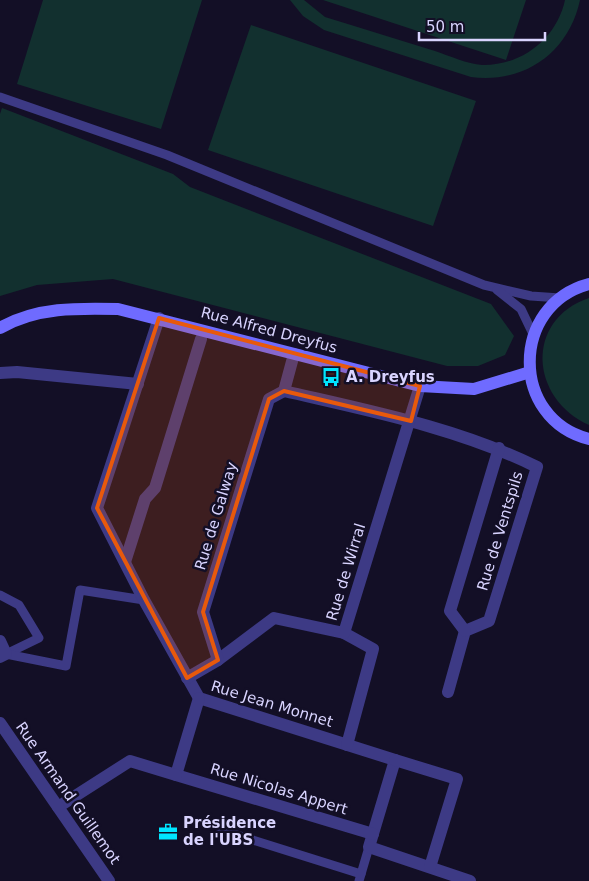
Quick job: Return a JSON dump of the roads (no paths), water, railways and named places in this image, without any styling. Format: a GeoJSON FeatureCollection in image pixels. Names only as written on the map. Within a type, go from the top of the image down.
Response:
{"type":"FeatureCollection","features":[{"type":"Feature","properties":{"kind":"main road"},"geometry":{"type":"LineString","coordinates":[[589,284],[560,298],[548,309],[533,334],[530,347],[530,372],[540,402],[548,413],[569,432],[589,439]]}},
{"type":"Feature","properties":{"kind":"main road","name":"Rue Alfred Dreyfus"},"geometry":{"type":"LineString","coordinates":[[0,328],[13,320],[67,308],[118,310],[159,318],[420,386],[474,389],[530,372]]}},
{"type":"Feature","properties":{"kind":"street","name":"Rue Jean Monnet"},"geometry":{"type":"LineString","coordinates":[[159,318],[97,508],[144,600],[199,698],[457,779],[430,867]]}},
{"type":"Feature","properties":{"kind":"street"},"geometry":{"type":"LineString","coordinates":[[125,562],[145,499],[155,488],[201,339]]}},
{"type":"Feature","properties":{"kind":"street"},"geometry":{"type":"LineString","coordinates":[[284,391],[294,354]]}},
{"type":"Feature","properties":{"kind":"street"},"geometry":{"type":"LineString","coordinates":[[0,372],[138,384]]}},
{"type":"Feature","properties":{"kind":"street","name":"Rue de Wirral"},"geometry":{"type":"LineString","coordinates":[[218,660],[274,618],[344,633],[411,421],[420,386]]}},
{"type":"Feature","properties":{"kind":"street","name":"Rue de Ventspils"},"geometry":{"type":"LineString","coordinates":[[284,391],[411,421],[499,448],[537,467],[489,621],[465,631],[450,611],[499,448]]}},
{"type":"Feature","properties":{"kind":"street","name":"Rue de Galway"},"geometry":{"type":"LineString","coordinates":[[218,660],[203,612],[269,399],[284,391]]}},
{"type":"Feature","properties":{"kind":"street"},"geometry":{"type":"LineString","coordinates":[[448,692],[465,631]]}},
{"type":"Feature","properties":{"kind":"street"},"geometry":{"type":"LineString","coordinates":[[344,633],[373,649],[347,744]]}},
{"type":"Feature","properties":{"kind":"street"},"geometry":{"type":"LineString","coordinates":[[0,641],[3,655]]}},
{"type":"Feature","properties":{"kind":"street"},"geometry":{"type":"LineString","coordinates":[[187,678],[218,660]]}},
{"type":"Feature","properties":{"kind":"street"},"geometry":{"type":"LineString","coordinates":[[176,775],[199,698]]}},
{"type":"Feature","properties":{"kind":"street","name":"Rue Armand Guillemot"},"geometry":{"type":"LineString","coordinates":[[0,722],[109,881]]}},
{"type":"Feature","properties":{"kind":"street"},"geometry":{"type":"LineString","coordinates":[[395,760],[369,847],[470,881]]}},
{"type":"Feature","properties":{"kind":"street","name":"Rue Nicolas Appert"},"geometry":{"type":"LineString","coordinates":[[58,807],[130,761],[373,834]]}},
{"type":"Feature","properties":{"kind":"lane"},"geometry":{"type":"LineString","coordinates":[[0,97],[167,155],[495,289],[531,296],[560,298]]}},
{"type":"Feature","properties":{"kind":"lane"},"geometry":{"type":"LineString","coordinates":[[495,289],[521,309],[533,334]]}},
{"type":"Feature","properties":{"kind":"lane"},"geometry":{"type":"LineString","coordinates":[[3,655],[66,666],[80,590],[144,600]]}},
{"type":"Feature","properties":{"kind":"lane"},"geometry":{"type":"LineString","coordinates":[[0,595],[20,605],[39,638],[3,655]]}},
{"type":"Feature","properties":{"kind":"lane"},"geometry":{"type":"LineString","coordinates":[[221,830],[360,877],[369,847]]}},
{"type":"Feature","properties":{"kind":"place","name":"A. Dreyfus"},"geometry":{"type":"Point","coordinates":[331,377]}},
{"type":"Feature","properties":{"kind":"place","name":"Présidence de l'UBS"},"geometry":{"type":"Point","coordinates":[168,832]}}]}
